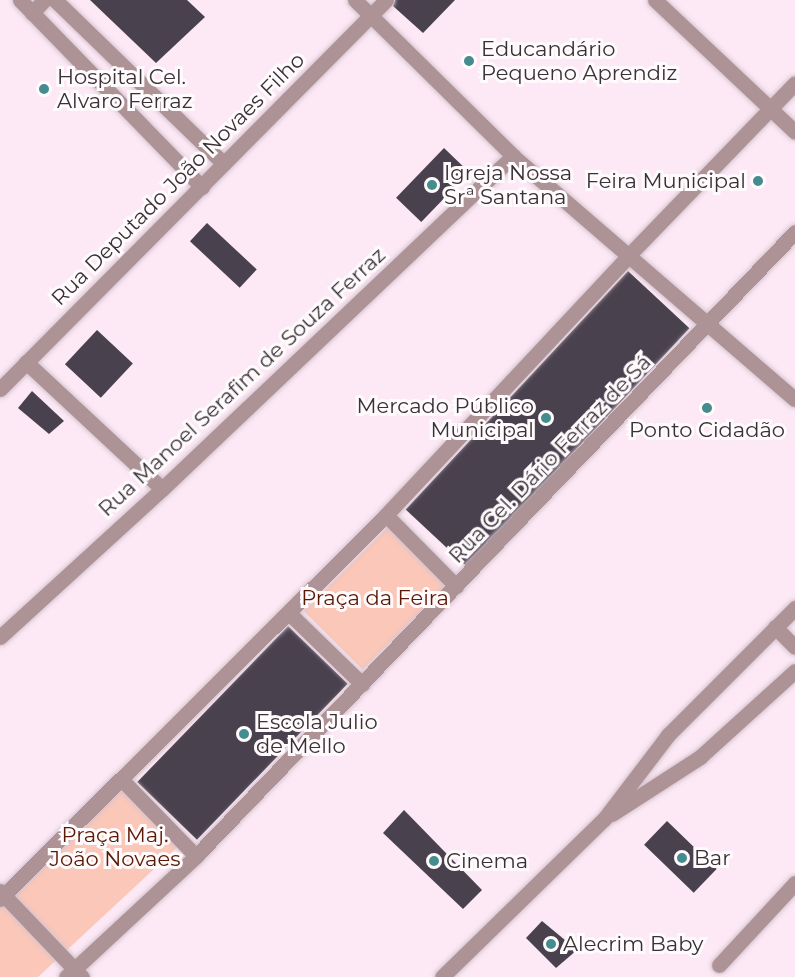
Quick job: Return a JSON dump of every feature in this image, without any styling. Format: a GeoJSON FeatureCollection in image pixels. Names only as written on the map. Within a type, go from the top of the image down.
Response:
{"type":"FeatureCollection","features":[{"type":"Feature","properties":{"kind":"street"},"geometry":{"type":"LineString","coordinates":[[20,0],[202,187]]}},
{"type":"Feature","properties":{"kind":"street"},"geometry":{"type":"LineString","coordinates":[[32,13],[44,0]]}},
{"type":"Feature","properties":{"kind":"street"},"geometry":{"type":"LineString","coordinates":[[55,0],[224,164]]}},
{"type":"Feature","properties":{"kind":"street"},"geometry":{"type":"LineString","coordinates":[[355,0],[513,156],[795,399]]}},
{"type":"Feature","properties":{"kind":"street","name":"Rua Deputado João Novaes Filho"},"geometry":{"type":"LineString","coordinates":[[0,388],[386,0]]}},
{"type":"Feature","properties":{"kind":"street"},"geometry":{"type":"LineString","coordinates":[[655,0],[795,132]]}},
{"type":"Feature","properties":{"kind":"street"},"geometry":{"type":"LineString","coordinates":[[74,974],[2,895],[122,780],[386,515],[628,256],[795,83]]}},
{"type":"Feature","properties":{"kind":"street","name":"Rua Manoel Serafim de Souza Ferraz"},"geometry":{"type":"LineString","coordinates":[[0,637],[162,489],[513,156]]}},
{"type":"Feature","properties":{"kind":"street","name":"Rua Cel. Dário Ferraz de Sá"},"geometry":{"type":"LineString","coordinates":[[74,974],[196,856],[795,232]]}},
{"type":"Feature","properties":{"kind":"street"},"geometry":{"type":"LineString","coordinates":[[26,362],[162,489]]}},
{"type":"Feature","properties":{"kind":"street"},"geometry":{"type":"LineString","coordinates":[[386,515],[456,586]]}},
{"type":"Feature","properties":{"kind":"street"},"geometry":{"type":"LineString","coordinates":[[442,977],[604,819],[668,735],[795,608]]}},
{"type":"Feature","properties":{"kind":"street"},"geometry":{"type":"LineString","coordinates":[[289,613],[362,684]]}},
{"type":"Feature","properties":{"kind":"street"},"geometry":{"type":"LineString","coordinates":[[775,627],[795,647]]}},
{"type":"Feature","properties":{"kind":"street"},"geometry":{"type":"LineString","coordinates":[[604,819],[700,757],[795,671]]}},
{"type":"Feature","properties":{"kind":"street"},"geometry":{"type":"LineString","coordinates":[[122,780],[196,856]]}},
{"type":"Feature","properties":{"kind":"street"},"geometry":{"type":"LineString","coordinates":[[719,965],[795,883]]}},
{"type":"Feature","properties":{"kind":"green space","name":"Praça da Feira"},"geometry":{"type":"Polygon","coordinates":[[[388,527],[447,586],[363,670],[304,611],[388,527]]]}},
{"type":"Feature","properties":{"kind":"green space","name":"Praça Maj. João Novaes"},"geometry":{"type":"Polygon","coordinates":[[[122,780],[182,843],[38,977],[0,977],[0,898],[122,780]]]}},
{"type":"Feature","properties":{"kind":"building"},"geometry":{"type":"Polygon","coordinates":[[[90,0],[187,0],[205,17],[156,63],[90,0]]]}},
{"type":"Feature","properties":{"kind":"building"},"geometry":{"type":"Polygon","coordinates":[[[395,0],[455,0],[423,33],[393,6],[395,0]]]}},
{"type":"Feature","properties":{"kind":"building","name":"Igreja Nossa Srª Santana"},"geometry":{"type":"Polygon","coordinates":[[[444,148],[469,172],[421,222],[396,198],[444,148]]]}},
{"type":"Feature","properties":{"kind":"building"},"geometry":{"type":"Polygon","coordinates":[[[207,223],[257,269],[240,288],[190,241],[207,223]]]}},
{"type":"Feature","properties":{"kind":"building","name":"Mercado Público Municipal"},"geometry":{"type":"Polygon","coordinates":[[[628,271],[689,328],[467,567],[406,509],[628,271]]]}},
{"type":"Feature","properties":{"kind":"building"},"geometry":{"type":"Polygon","coordinates":[[[97,330],[133,363],[101,398],[65,364],[97,330]]]}},
{"type":"Feature","properties":{"kind":"building"},"geometry":{"type":"Polygon","coordinates":[[[32,391],[64,421],[49,434],[18,408],[32,391]]]}},
{"type":"Feature","properties":{"kind":"building","name":"Escola Julio de Mello"},"geometry":{"type":"Polygon","coordinates":[[[288,626],[348,684],[197,840],[137,782],[288,626]]]}},
{"type":"Feature","properties":{"kind":"building","name":"Cinema"},"geometry":{"type":"Polygon","coordinates":[[[404,810],[482,890],[463,909],[383,833],[404,810]]]}},
{"type":"Feature","properties":{"kind":"building","name":"Bar"},"geometry":{"type":"Polygon","coordinates":[[[667,821],[717,869],[694,893],[644,845],[667,821]]]}},
{"type":"Feature","properties":{"kind":"building","name":"Alecrim Baby"},"geometry":{"type":"Polygon","coordinates":[[[542,921],[577,950],[556,968],[526,938],[542,921]]]}},
{"type":"Feature","properties":{"kind":"place","name":"Educandário Pequeno Aprendiz"},"geometry":{"type":"Point","coordinates":[469,61]}},
{"type":"Feature","properties":{"kind":"place","name":"Hospital Cel. Alvaro Ferraz"},"geometry":{"type":"Point","coordinates":[44,89]}},
{"type":"Feature","properties":{"kind":"place","name":"Feira Municipal"},"geometry":{"type":"Point","coordinates":[758,181]}},
{"type":"Feature","properties":{"kind":"place","name":"Igreja Nossa Srª Santana"},"geometry":{"type":"Point","coordinates":[432,185]}},
{"type":"Feature","properties":{"kind":"place","name":"Ponto Cidadão"},"geometry":{"type":"Point","coordinates":[707,408]}},
{"type":"Feature","properties":{"kind":"place","name":"Mercado Público Municipal"},"geometry":{"type":"Point","coordinates":[546,418]}},
{"type":"Feature","properties":{"kind":"place","name":"Escola Julio de Mello"},"geometry":{"type":"Point","coordinates":[244,734]}},
{"type":"Feature","properties":{"kind":"place","name":"Bar"},"geometry":{"type":"Point","coordinates":[682,858]}},
{"type":"Feature","properties":{"kind":"place","name":"Cinema"},"geometry":{"type":"Point","coordinates":[434,861]}},
{"type":"Feature","properties":{"kind":"place","name":"Alecrim Baby"},"geometry":{"type":"Point","coordinates":[551,944]}}]}
